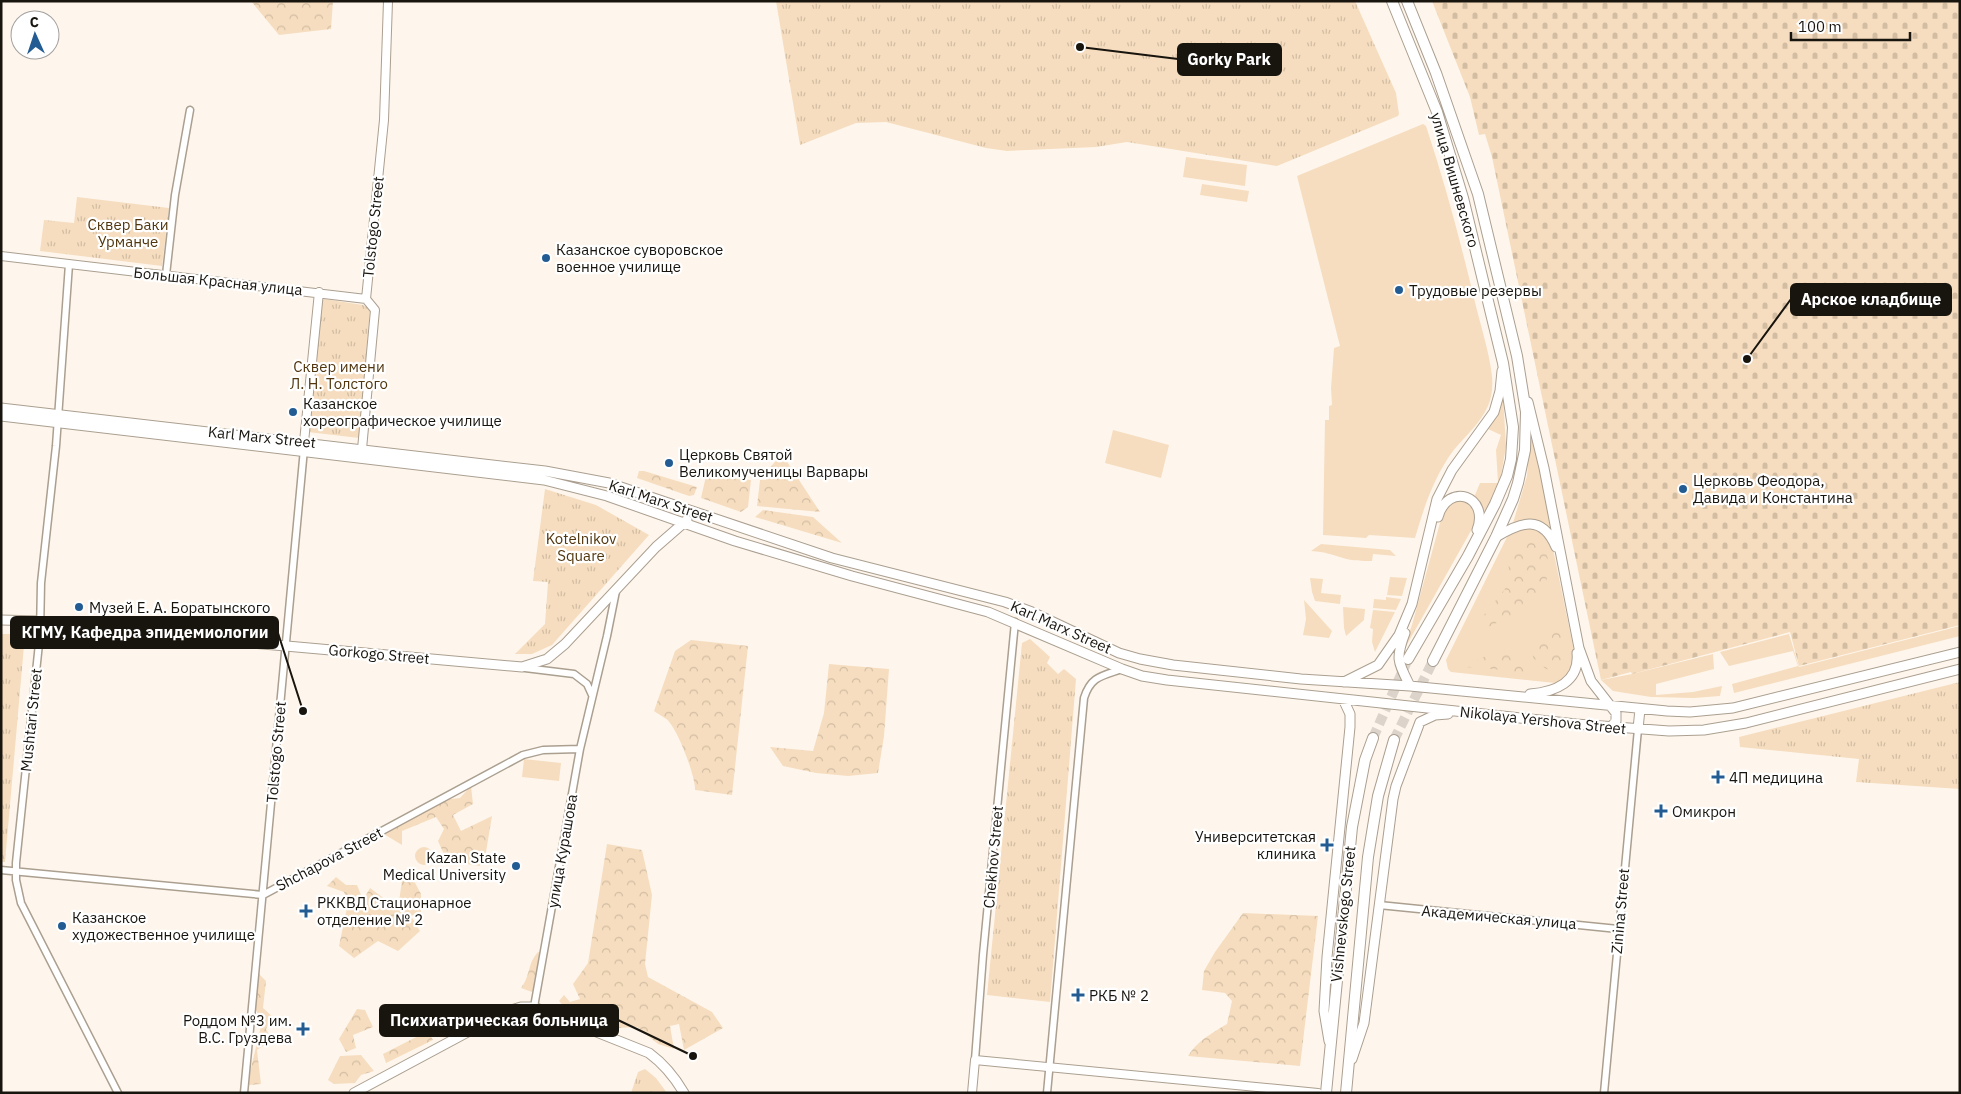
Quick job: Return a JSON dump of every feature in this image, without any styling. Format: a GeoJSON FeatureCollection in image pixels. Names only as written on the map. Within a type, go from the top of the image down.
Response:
{"type":"FeatureCollection","features":[{"type":"Feature","properties":{"kind":"main road","name":"улица Вишневского"},"geometry":{"type":"LineString","coordinates":[[1392,1],[1446,138],[1463,198],[1503,363]]}},
{"type":"Feature","properties":{"kind":"main road","name":"улица Вишневского"},"geometry":{"type":"LineString","coordinates":[[1407,1],[1440,82],[1478,194],[1517,356]]}},
{"type":"Feature","properties":{"kind":"main road"},"geometry":{"type":"LineString","coordinates":[[1433,661],[1496,537],[1518,483],[1525,450],[1526,412],[1517,356]]}},
{"type":"Feature","properties":{"kind":"main road"},"geometry":{"type":"LineString","coordinates":[[1517,356],[1544,468],[1579,648],[1591,681],[1611,706],[1617,717],[1611,727]]}},
{"type":"Feature","properties":{"kind":"main road"},"geometry":{"type":"LineString","coordinates":[[1408,659],[1468,556],[1495,504],[1506,476],[1511,459],[1513,428],[1512,411],[1503,363]]}},
{"type":"Feature","properties":{"kind":"main road"},"geometry":{"type":"LineString","coordinates":[[1344,682],[1378,665],[1399,635],[1412,604],[1437,499],[1452,470],[1494,412],[1500,390],[1503,363]]}},
{"type":"Feature","properties":{"kind":"main road","name":"Karl Marx Street"},"geometry":{"type":"LineString","coordinates":[[1,408],[58,418],[304,447],[544,480],[586,489],[735,541],[852,576],[958,603],[1015,622],[1122,669]]}},
{"type":"Feature","properties":{"kind":"main road","name":"Karl Marx Street"},"geometry":{"type":"LineString","coordinates":[[1,416],[58,418]]}},
{"type":"Feature","properties":{"kind":"main road","name":"Karl Marx Street"},"geometry":{"type":"LineString","coordinates":[[304,447],[362,449],[544,471],[609,483],[832,558],[1005,602],[1032,612],[1099,645],[1140,659],[1172,665],[1302,679]]}},
{"type":"Feature","properties":{"kind":"main road"},"geometry":{"type":"LineString","coordinates":[[1410,686],[1399,665],[1398,650],[1416,606],[1440,508],[1445,502],[1455,497],[1467,498],[1478,507],[1481,514],[1468,556]]}},
{"type":"Feature","properties":{"kind":"main road","name":"Gorkogo Street"},"geometry":{"type":"LineString","coordinates":[[1,620],[40,621],[286,646],[522,667],[530,666],[547,660],[566,644],[656,547],[686,523],[692,510]]}},
{"type":"Feature","properties":{"kind":"main road"},"geometry":{"type":"LineString","coordinates":[[1496,537],[1513,526],[1528,524],[1541,527],[1551,537],[1558,552],[1577,649],[1576,671],[1562,686],[1535,694],[1513,696]]}},
{"type":"Feature","properties":{"kind":"main road","name":"Nikolaya Yershova Street"},"geometry":{"type":"LineString","coordinates":[[1302,679],[1410,686],[1640,709],[1690,712],[1733,708],[1960,652]]}},
{"type":"Feature","properties":{"kind":"main road","name":"Nikolaya Yershova Street"},"geometry":{"type":"LineString","coordinates":[[1122,669],[1142,676],[1167,680],[1611,727],[1669,731],[1704,730],[1746,723],[1960,669]]}},
{"type":"Feature","properties":{"kind":"main road"},"geometry":{"type":"LineString","coordinates":[[1330,1047],[1324,1011],[1327,957],[1350,728],[1350,714],[1343,699]]}},
{"type":"Feature","properties":{"kind":"main road"},"geometry":{"type":"LineString","coordinates":[[1638,729],[1640,709]]}},
{"type":"Feature","properties":{"kind":"main road"},"geometry":{"type":"LineString","coordinates":[[1350,1064],[1364,1023],[1396,786],[1420,722],[1435,716],[1465,712]]}},
{"type":"Feature","properties":{"kind":"main road","name":"Vishnevskogo Street"},"geometry":{"type":"LineString","coordinates":[[1326,1093],[1352,827],[1365,760],[1373,738]]}},
{"type":"Feature","properties":{"kind":"main road","name":"Vishnevskogo Street"},"geometry":{"type":"LineString","coordinates":[[1346,1093],[1368,857],[1378,796],[1394,740]]}},
{"type":"Feature","properties":{"kind":"main road"},"geometry":{"type":"LineString","coordinates":[[354,1093],[505,1012],[521,1007],[534,1007],[649,1052],[675,1078],[684,1093]]}},
{"type":"Feature","properties":{"kind":"street","name":"Tolstogo Street"},"geometry":{"type":"LineString","coordinates":[[362,449],[375,310],[366,299],[384,120],[388,1]]}},
{"type":"Feature","properties":{"kind":"street"},"geometry":{"type":"LineString","coordinates":[[166,275],[175,195],[190,110]]}},
{"type":"Feature","properties":{"kind":"street","name":"Большая Красная улица"},"geometry":{"type":"LineString","coordinates":[[1,256],[366,299]]}},
{"type":"Feature","properties":{"kind":"street","name":"Mushtari Street"},"geometry":{"type":"LineString","coordinates":[[69,264],[58,418],[41,583],[40,621],[15,870],[21,902],[118,1093]]}},
{"type":"Feature","properties":{"kind":"street","name":"Tolstogo Street"},"geometry":{"type":"LineString","coordinates":[[244,1093],[319,292]]}},
{"type":"Feature","properties":{"kind":"street","name":"улица Курашова"},"geometry":{"type":"LineString","coordinates":[[534,1007],[580,749],[616,589]]}},
{"type":"Feature","properties":{"kind":"street","name":"Chekhov Street"},"geometry":{"type":"LineString","coordinates":[[972,1093],[983,955],[1015,622]]}},
{"type":"Feature","properties":{"kind":"street"},"geometry":{"type":"LineString","coordinates":[[522,667],[574,674],[586,684],[592,695]]}},
{"type":"Feature","properties":{"kind":"street"},"geometry":{"type":"LineString","coordinates":[[1047,1093],[1084,698],[1087,687],[1094,680],[1122,669]]}},
{"type":"Feature","properties":{"kind":"street","name":"Zinina Street"},"geometry":{"type":"LineString","coordinates":[[1604,1093],[1638,729]]}},
{"type":"Feature","properties":{"kind":"street","name":"Shchapova Street"},"geometry":{"type":"LineString","coordinates":[[1,870],[263,895],[523,755],[543,750],[580,749]]}},
{"type":"Feature","properties":{"kind":"street","name":"Академическая улица"},"geometry":{"type":"LineString","coordinates":[[1379,905],[1618,929]]}},
{"type":"Feature","properties":{"kind":"street"},"geometry":{"type":"LineString","coordinates":[[975,1060],[1318,1093]]}},
{"type":"Feature","properties":{"kind":"green space"},"geometry":{"type":"Polygon","coordinates":[[[251,1],[333,1],[331,29],[279,35],[251,1]]]}},
{"type":"Feature","properties":{"kind":"green space"},"geometry":{"type":"Polygon","coordinates":[[[776,1],[1355,1],[1396,93],[1399,114],[1277,166],[1127,142],[1096,147],[1007,151],[986,148],[886,122],[856,123],[800,145],[776,1]]]}},
{"type":"Feature","properties":{"kind":"green space"},"geometry":{"type":"Polygon","coordinates":[[[1432,1],[1960,1],[1960,625],[1799,666],[1790,632],[1632,674],[1631,672],[1601,680],[1492,157],[1485,134],[1479,135],[1470,97],[1432,1]]]}},
{"type":"Feature","properties":{"kind":"green space","name":"Трудовые резервы"},"geometry":{"type":"Polygon","coordinates":[[[1423,124],[1426,126],[1446,190],[1487,347],[1492,376],[1490,399],[1481,419],[1453,451],[1440,471],[1426,504],[1415,538],[1369,535],[1366,538],[1323,535],[1325,420],[1329,420],[1329,406],[1332,405],[1331,388],[1334,348],[1340,346],[1297,176],[1423,124]]]}},
{"type":"Feature","properties":{"kind":"green space"},"geometry":{"type":"Polygon","coordinates":[[[1186,157],[1247,165],[1245,186],[1183,177],[1186,157]]]}},
{"type":"Feature","properties":{"kind":"green space"},"geometry":{"type":"Polygon","coordinates":[[[1202,184],[1249,191],[1247,202],[1200,195],[1202,184]]]}},
{"type":"Feature","properties":{"kind":"green space","name":"Сквер Баки Урманче"},"geometry":{"type":"Polygon","coordinates":[[[77,197],[169,208],[162,266],[40,251],[44,220],[74,223],[77,197]]]}},
{"type":"Feature","properties":{"kind":"green space","name":"Сквер имени Л. Н. Толстого"},"geometry":{"type":"Polygon","coordinates":[[[324,299],[363,305],[370,309],[359,438],[308,432],[320,303],[324,299]]]}},
{"type":"Feature","properties":{"kind":"green space"},"geometry":{"type":"Polygon","coordinates":[[[1503,397],[1506,446],[1500,482],[1498,482],[1496,450],[1501,435],[1488,429],[1495,418],[1503,397]]]}},
{"type":"Feature","properties":{"kind":"green space"},"geometry":{"type":"Polygon","coordinates":[[[1113,430],[1169,445],[1161,478],[1105,463],[1113,430]]]}},
{"type":"Feature","properties":{"kind":"green space"},"geometry":{"type":"Polygon","coordinates":[[[1533,438],[1553,535],[1531,520],[1513,523],[1527,476],[1530,439],[1533,438]]]}},
{"type":"Feature","properties":{"kind":"green space"},"geometry":{"type":"Polygon","coordinates":[[[782,454],[820,512],[757,506],[760,480],[766,480],[767,471],[782,454]]]}},
{"type":"Feature","properties":{"kind":"green space"},"geometry":{"type":"Polygon","coordinates":[[[639,471],[697,487],[694,495],[689,496],[637,478],[639,471]]]}},
{"type":"Feature","properties":{"kind":"green space"},"geometry":{"type":"Polygon","coordinates":[[[706,476],[751,480],[748,507],[741,512],[701,498],[706,476]]]}},
{"type":"Feature","properties":{"kind":"green space"},"geometry":{"type":"Polygon","coordinates":[[[1480,483],[1499,483],[1485,513],[1482,507],[1471,498],[1451,496],[1453,493],[1460,491],[1475,495],[1480,483]]]}},
{"type":"Feature","properties":{"kind":"green space","name":"Kotelnikov Square"},"geometry":{"type":"Polygon","coordinates":[[[545,489],[596,505],[649,535],[552,645],[532,654],[515,654],[545,624],[548,582],[533,581],[545,489]]]}},
{"type":"Feature","properties":{"kind":"green space"},"geometry":{"type":"Polygon","coordinates":[[[1455,501],[1468,503],[1474,511],[1477,520],[1400,657],[1412,625],[1443,512],[1455,501]]]}},
{"type":"Feature","properties":{"kind":"green space"},"geometry":{"type":"Polygon","coordinates":[[[763,510],[813,517],[842,543],[755,517],[763,510]]]}},
{"type":"Feature","properties":{"kind":"green space"},"geometry":{"type":"Polygon","coordinates":[[[1521,527],[1540,529],[1552,544],[1573,646],[1574,657],[1571,670],[1562,682],[1555,683],[1451,672],[1448,669],[1446,660],[1508,535],[1521,527]]]}},
{"type":"Feature","properties":{"kind":"green space"},"geometry":{"type":"Polygon","coordinates":[[[1529,536],[1541,539],[1547,554],[1548,568],[1543,598],[1476,634],[1479,621],[1505,589],[1511,552],[1522,539],[1529,536]]]}},
{"type":"Feature","properties":{"kind":"green space"},"geometry":{"type":"Polygon","coordinates":[[[1321,544],[1390,550],[1396,556],[1373,554],[1372,561],[1358,561],[1311,551],[1321,544]]]}},
{"type":"Feature","properties":{"kind":"green space"},"geometry":{"type":"Polygon","coordinates":[[[1390,577],[1407,578],[1402,596],[1387,595],[1390,577]]]}},
{"type":"Feature","properties":{"kind":"green space"},"geometry":{"type":"Polygon","coordinates":[[[1310,578],[1323,579],[1321,593],[1341,595],[1340,604],[1315,601],[1310,578]]]}},
{"type":"Feature","properties":{"kind":"green space"},"geometry":{"type":"Polygon","coordinates":[[[1386,597],[1401,599],[1396,610],[1373,608],[1374,599],[1386,600],[1386,597]]]}},
{"type":"Feature","properties":{"kind":"green space"},"geometry":{"type":"Polygon","coordinates":[[[1304,600],[1332,631],[1329,638],[1303,635],[1306,619],[1304,600]]]}},
{"type":"Feature","properties":{"kind":"green space"},"geometry":{"type":"Polygon","coordinates":[[[1343,607],[1365,609],[1364,620],[1346,636],[1344,628],[1343,607]]]}},
{"type":"Feature","properties":{"kind":"green space"},"geometry":{"type":"Polygon","coordinates":[[[1373,610],[1395,612],[1375,652],[1372,642],[1373,629],[1370,628],[1373,610]]]}},
{"type":"Feature","properties":{"kind":"green space"},"geometry":{"type":"Polygon","coordinates":[[[1552,621],[1559,625],[1564,650],[1562,660],[1555,671],[1546,669],[1533,658],[1532,644],[1548,628],[1552,621]]]}},
{"type":"Feature","properties":{"kind":"green space"},"geometry":{"type":"Polygon","coordinates":[[[1960,626],[1960,636],[1734,693],[1732,684],[1798,666],[1793,651],[1729,666],[1720,652],[1789,634],[1799,667],[1960,626]]]}},
{"type":"Feature","properties":{"kind":"green space"},"geometry":{"type":"Polygon","coordinates":[[[1,634],[25,634],[5,862],[1,862],[1,634]]]}},
{"type":"Feature","properties":{"kind":"green space"},"geometry":{"type":"Polygon","coordinates":[[[1030,639],[1050,657],[1047,663],[1058,674],[1064,669],[1076,679],[1050,1002],[987,995],[1022,643],[1030,639]]]}},
{"type":"Feature","properties":{"kind":"green space"},"geometry":{"type":"Polygon","coordinates":[[[691,640],[748,646],[732,795],[695,790],[690,766],[678,736],[669,721],[654,711],[675,651],[691,640]]]}},
{"type":"Feature","properties":{"kind":"green space"},"geometry":{"type":"Polygon","coordinates":[[[1517,650],[1523,653],[1535,676],[1503,670],[1466,667],[1487,655],[1517,650]]]}},
{"type":"Feature","properties":{"kind":"green space"},"geometry":{"type":"Polygon","coordinates":[[[1713,654],[1714,669],[1656,684],[1656,695],[1693,692],[1722,686],[1720,696],[1694,698],[1651,697],[1613,691],[1601,680],[1632,674],[1713,654]]]}},
{"type":"Feature","properties":{"kind":"green space"},"geometry":{"type":"Polygon","coordinates":[[[829,664],[889,669],[884,736],[878,773],[848,776],[816,773],[783,766],[770,747],[813,751],[824,713],[829,664]]]}},
{"type":"Feature","properties":{"kind":"green space"},"geometry":{"type":"Polygon","coordinates":[[[1960,682],[1960,789],[1856,782],[1859,759],[1740,747],[1739,737],[1960,682]]]}},
{"type":"Feature","properties":{"kind":"green space"},"geometry":{"type":"Polygon","coordinates":[[[524,759],[561,763],[559,781],[522,777],[524,759]]]}},
{"type":"Feature","properties":{"kind":"green space"},"geometry":{"type":"Polygon","coordinates":[[[471,786],[473,804],[453,815],[461,831],[492,816],[486,852],[480,866],[447,861],[438,841],[444,829],[436,817],[402,831],[402,845],[382,833],[440,800],[460,798],[471,786]]]}},
{"type":"Feature","properties":{"kind":"green space"},"geometry":{"type":"Polygon","coordinates":[[[607,844],[642,850],[652,895],[645,964],[648,977],[712,1012],[723,1028],[684,1050],[679,1024],[670,1026],[674,1049],[658,1044],[637,1027],[596,1029],[592,1018],[566,1009],[559,1001],[564,995],[570,1002],[580,999],[573,984],[588,963],[607,844]]]}},
{"type":"Feature","properties":{"kind":"green space"},"geometry":{"type":"Polygon","coordinates":[[[424,847],[430,850],[433,856],[430,862],[424,865],[418,862],[415,856],[418,850],[424,847]]]}},
{"type":"Feature","properties":{"kind":"green space"},"geometry":{"type":"Polygon","coordinates":[[[336,877],[346,885],[357,885],[363,900],[370,888],[398,909],[402,880],[412,877],[421,894],[421,912],[411,916],[420,931],[398,951],[378,941],[354,958],[339,946],[348,903],[344,892],[327,886],[336,877]]]}},
{"type":"Feature","properties":{"kind":"green space"},"geometry":{"type":"Polygon","coordinates":[[[1243,913],[1318,916],[1300,1066],[1188,1056],[1200,1042],[1227,1024],[1232,1001],[1225,993],[1202,990],[1204,971],[1243,913]]]}},
{"type":"Feature","properties":{"kind":"green space"},"geometry":{"type":"Polygon","coordinates":[[[538,952],[546,955],[543,975],[532,992],[521,988],[532,961],[538,952]]]}},
{"type":"Feature","properties":{"kind":"green space"},"geometry":{"type":"Polygon","coordinates":[[[259,974],[266,981],[263,1008],[273,1017],[266,1029],[272,1040],[257,1050],[261,1084],[249,1085],[250,1072],[262,1022],[255,1008],[259,974]]]}},
{"type":"Feature","properties":{"kind":"green space"},"geometry":{"type":"Polygon","coordinates":[[[357,1009],[365,1010],[373,1027],[353,1035],[356,1048],[346,1052],[339,1039],[357,1009]]]}},
{"type":"Feature","properties":{"kind":"green space"},"geometry":{"type":"Polygon","coordinates":[[[428,1031],[433,1040],[386,1063],[383,1054],[428,1031]]]}},
{"type":"Feature","properties":{"kind":"green space"},"geometry":{"type":"Polygon","coordinates":[[[361,1055],[374,1071],[361,1075],[355,1083],[334,1084],[328,1080],[340,1056],[361,1055]]]}},
{"type":"Feature","properties":{"kind":"green space"},"geometry":{"type":"Polygon","coordinates":[[[645,1069],[656,1078],[667,1093],[631,1093],[638,1072],[645,1069]]]}},
{"type":"Feature","properties":{"kind":"tunnel"},"geometry":{"type":"LineString","coordinates":[[1373,738],[1408,659]]}},
{"type":"Feature","properties":{"kind":"tunnel"},"geometry":{"type":"LineString","coordinates":[[1394,740],[1433,661]]}},
{"type":"Feature","properties":{"kind":"place","name":"Gorky Park"},"geometry":{"type":"Point","coordinates":[1080,47]}},
{"type":"Feature","properties":{"kind":"place","name":"Казанское суворовское военное училище"},"geometry":{"type":"Point","coordinates":[546,258]}},
{"type":"Feature","properties":{"kind":"place","name":"Трудовые резервы"},"geometry":{"type":"Point","coordinates":[1399,290]}},
{"type":"Feature","properties":{"kind":"place","name":"Арское кладбище"},"geometry":{"type":"Point","coordinates":[1747,359]}},
{"type":"Feature","properties":{"kind":"place","name":"Казанское хореографическое училище"},"geometry":{"type":"Point","coordinates":[293,412]}},
{"type":"Feature","properties":{"kind":"place","name":"Церковь Святой Великомученицы Варвары"},"geometry":{"type":"Point","coordinates":[669,463]}},
{"type":"Feature","properties":{"kind":"place","name":"Церковь Феодора, Давида и Константина"},"geometry":{"type":"Point","coordinates":[1683,489]}},
{"type":"Feature","properties":{"kind":"place","name":"Музей Е. А. Боратынского"},"geometry":{"type":"Point","coordinates":[79,607]}},
{"type":"Feature","properties":{"kind":"place","name":"КГМУ, Кафедра эпидемиологии"},"geometry":{"type":"Point","coordinates":[303,711]}},
{"type":"Feature","properties":{"kind":"place","name":"4П медицина"},"geometry":{"type":"Point","coordinates":[1718,777]}},
{"type":"Feature","properties":{"kind":"place","name":"Омикрон"},"geometry":{"type":"Point","coordinates":[1661,811]}},
{"type":"Feature","properties":{"kind":"place","name":"Университетская клиника"},"geometry":{"type":"Point","coordinates":[1327,845]}},
{"type":"Feature","properties":{"kind":"place","name":"Kazan State Medical University"},"geometry":{"type":"Point","coordinates":[516,866]}},
{"type":"Feature","properties":{"kind":"place","name":"РККВД Стационарное отделение № 2"},"geometry":{"type":"Point","coordinates":[306,911]}},
{"type":"Feature","properties":{"kind":"place","name":"Казанское художественное училище"},"geometry":{"type":"Point","coordinates":[62,926]}},
{"type":"Feature","properties":{"kind":"place","name":"РКБ № 2"},"geometry":{"type":"Point","coordinates":[1078,995]}},
{"type":"Feature","properties":{"kind":"place","name":"Роддом №3 им. В.С. Груздева"},"geometry":{"type":"Point","coordinates":[303,1029]}},
{"type":"Feature","properties":{"kind":"place","name":"Психиатрическая больница"},"geometry":{"type":"Point","coordinates":[693,1056]}}]}
